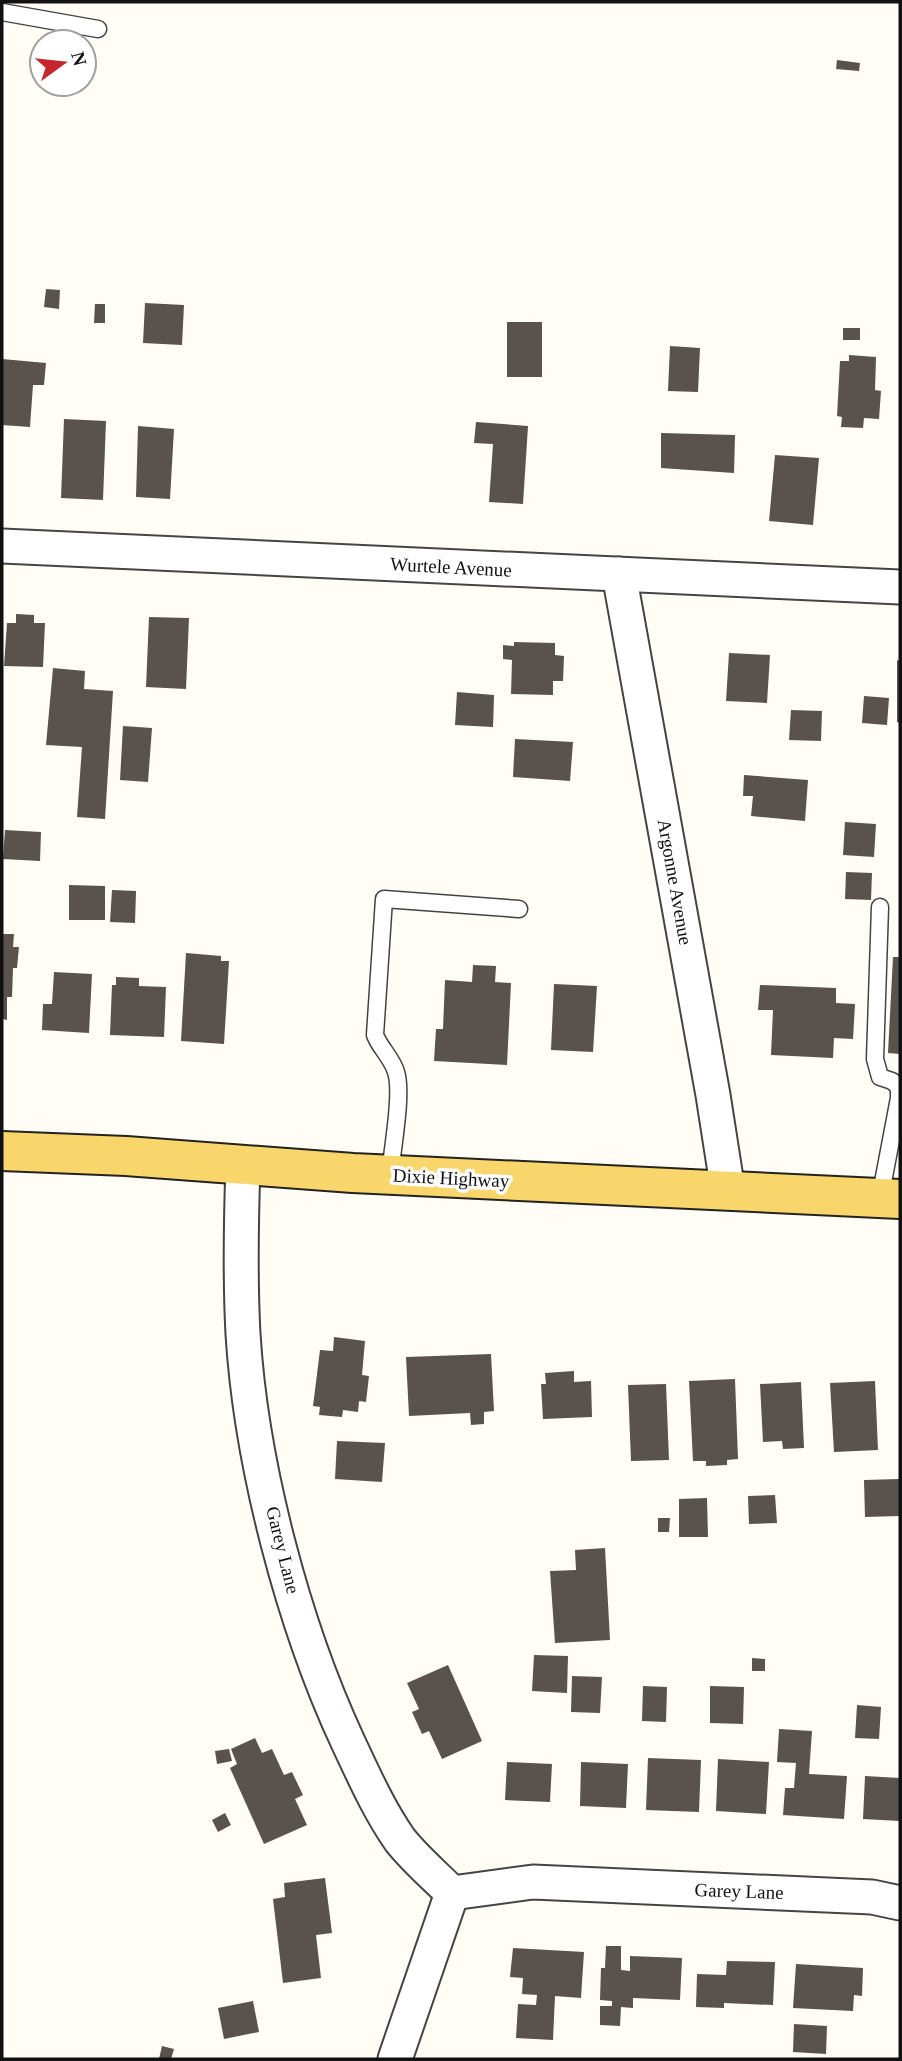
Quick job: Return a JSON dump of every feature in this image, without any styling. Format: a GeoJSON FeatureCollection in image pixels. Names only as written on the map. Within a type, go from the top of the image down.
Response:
{"type":"FeatureCollection","features":[{"type":"Feature","properties":{"kind":"main road","name":"Dixie Highway"},"geometry":{"type":"LineString","coordinates":[[2,1151],[390,1175],[890,1199]]}},
{"type":"Feature","properties":{"kind":"street","name":"Wurtele Avenue"},"geometry":{"type":"LineString","coordinates":[[2,546],[900,587]]}},
{"type":"Feature","properties":{"kind":"street","name":"Argonne Avenue"},"geometry":{"type":"LineString","coordinates":[[620,574],[728,1191]]}},
{"type":"Feature","properties":{"kind":"street","name":"Garey Lane"},"geometry":{"type":"LineString","coordinates":[[243,1165],[240,1256],[244,1338],[256,1436],[289,1583],[330,1702],[375,1800],[401,1841],[452,1893],[533,1882],[873,1897],[900,1903]]}},
{"type":"Feature","properties":{"kind":"street"},"geometry":{"type":"LineString","coordinates":[[395,2059],[452,1893]]}},
{"type":"Feature","properties":{"kind":"lane"},"geometry":{"type":"LineString","coordinates":[[2,12],[92,28]]}},
{"type":"Feature","properties":{"kind":"lane"},"geometry":{"type":"LineString","coordinates":[[390,1175],[398,1081],[391,1060],[380,1049],[374,1035],[384,899],[519,909]]}},
{"type":"Feature","properties":{"kind":"lane"},"geometry":{"type":"LineString","coordinates":[[880,907],[876,1059],[880,1077],[899,1087],[890,1199]]}},
{"type":"Feature","properties":{"kind":"building"},"geometry":{"type":"Polygon","coordinates":[[[837,60],[860,63],[859,71],[836,69],[837,60]]]}},
{"type":"Feature","properties":{"kind":"building"},"geometry":{"type":"Polygon","coordinates":[[[46,289],[60,290],[59,309],[44,307],[46,289]]]}},
{"type":"Feature","properties":{"kind":"building"},"geometry":{"type":"Polygon","coordinates":[[[145,303],[184,305],[182,345],[143,343],[145,303]]]}},
{"type":"Feature","properties":{"kind":"building"},"geometry":{"type":"Polygon","coordinates":[[[95,304],[105,304],[105,323],[94,323],[95,304]]]}},
{"type":"Feature","properties":{"kind":"building"},"geometry":{"type":"Polygon","coordinates":[[[507,322],[542,322],[542,377],[507,377],[507,322]]]}},
{"type":"Feature","properties":{"kind":"building"},"geometry":{"type":"Polygon","coordinates":[[[843,328],[860,328],[860,340],[843,340],[843,328]]]}},
{"type":"Feature","properties":{"kind":"building"},"geometry":{"type":"Polygon","coordinates":[[[670,346],[700,348],[698,392],[668,391],[670,346]]]}},
{"type":"Feature","properties":{"kind":"building"},"geometry":{"type":"Polygon","coordinates":[[[849,355],[876,357],[875,390],[881,391],[879,419],[864,418],[863,428],[841,427],[842,417],[837,416],[840,361],[849,361],[849,355]]]}},
{"type":"Feature","properties":{"kind":"building"},"geometry":{"type":"Polygon","coordinates":[[[2,359],[46,363],[44,385],[33,385],[30,427],[2,425],[2,359]]]}},
{"type":"Feature","properties":{"kind":"building"},"geometry":{"type":"Polygon","coordinates":[[[64,419],[106,421],[103,500],[61,498],[64,419]]]}},
{"type":"Feature","properties":{"kind":"building"},"geometry":{"type":"Polygon","coordinates":[[[476,422],[528,426],[523,504],[489,502],[493,444],[474,443],[476,422]]]}},
{"type":"Feature","properties":{"kind":"building"},"geometry":{"type":"Polygon","coordinates":[[[138,426],[174,429],[170,499],[136,497],[138,426]]]}},
{"type":"Feature","properties":{"kind":"building"},"geometry":{"type":"Polygon","coordinates":[[[661,433],[735,435],[734,473],[661,468],[661,433]]]}},
{"type":"Feature","properties":{"kind":"building"},"geometry":{"type":"Polygon","coordinates":[[[775,455],[819,458],[813,525],[769,521],[775,455]]]}},
{"type":"Feature","properties":{"kind":"building"},"geometry":{"type":"Polygon","coordinates":[[[16,614],[34,615],[34,623],[45,623],[43,667],[4,666],[7,623],[16,623],[16,614]]]}},
{"type":"Feature","properties":{"kind":"building"},"geometry":{"type":"Polygon","coordinates":[[[149,617],[189,618],[186,689],[146,687],[149,617]]]}},
{"type":"Feature","properties":{"kind":"building"},"geometry":{"type":"Polygon","coordinates":[[[514,642],[555,643],[555,655],[564,656],[563,681],[553,681],[553,695],[511,694],[512,660],[503,659],[503,645],[514,646],[514,642]]]}},
{"type":"Feature","properties":{"kind":"building"},"geometry":{"type":"Polygon","coordinates":[[[729,653],[770,655],[767,703],[726,701],[729,653]]]}},
{"type":"Feature","properties":{"kind":"building"},"geometry":{"type":"Polygon","coordinates":[[[897,660],[900,661],[900,723],[897,722],[897,660]]]}},
{"type":"Feature","properties":{"kind":"building"},"geometry":{"type":"Polygon","coordinates":[[[53,668],[85,671],[84,689],[113,691],[105,819],[77,817],[82,747],[46,745],[53,668]]]}},
{"type":"Feature","properties":{"kind":"building"},"geometry":{"type":"Polygon","coordinates":[[[457,692],[494,695],[493,727],[455,725],[457,692]]]}},
{"type":"Feature","properties":{"kind":"building"},"geometry":{"type":"Polygon","coordinates":[[[864,696],[889,698],[887,725],[862,723],[864,696]]]}},
{"type":"Feature","properties":{"kind":"building"},"geometry":{"type":"Polygon","coordinates":[[[791,710],[822,711],[821,741],[789,740],[791,710]]]}},
{"type":"Feature","properties":{"kind":"building"},"geometry":{"type":"Polygon","coordinates":[[[123,726],[152,728],[148,782],[120,780],[123,726]]]}},
{"type":"Feature","properties":{"kind":"building"},"geometry":{"type":"Polygon","coordinates":[[[515,739],[573,742],[570,781],[513,777],[515,739]]]}},
{"type":"Feature","properties":{"kind":"building"},"geometry":{"type":"Polygon","coordinates":[[[744,775],[808,780],[805,821],[751,816],[753,796],[743,796],[744,775]]]}},
{"type":"Feature","properties":{"kind":"building"},"geometry":{"type":"Polygon","coordinates":[[[845,822],[876,824],[874,857],[843,855],[845,822]]]}},
{"type":"Feature","properties":{"kind":"building"},"geometry":{"type":"Polygon","coordinates":[[[5,830],[41,832],[40,861],[3,859],[5,830]]]}},
{"type":"Feature","properties":{"kind":"building"},"geometry":{"type":"Polygon","coordinates":[[[846,872],[872,873],[871,900],[845,899],[846,872]]]}},
{"type":"Feature","properties":{"kind":"building"},"geometry":{"type":"Polygon","coordinates":[[[69,885],[105,886],[105,920],[69,920],[69,885]]]}},
{"type":"Feature","properties":{"kind":"building"},"geometry":{"type":"Polygon","coordinates":[[[112,890],[136,891],[135,923],[110,922],[112,890]]]}},
{"type":"Feature","properties":{"kind":"building"},"geometry":{"type":"Polygon","coordinates":[[[2,934],[14,934],[13,947],[19,947],[17,968],[13,968],[12,997],[7,997],[7,1020],[2,1019],[2,934]]]}},
{"type":"Feature","properties":{"kind":"building"},"geometry":{"type":"Polygon","coordinates":[[[186,953],[221,956],[221,961],[229,961],[224,1044],[181,1041],[186,953]]]}},
{"type":"Feature","properties":{"kind":"building"},"geometry":{"type":"Polygon","coordinates":[[[893,957],[900,957],[900,1054],[888,1053],[893,957]]]}},
{"type":"Feature","properties":{"kind":"building"},"geometry":{"type":"Polygon","coordinates":[[[473,965],[496,966],[495,982],[511,983],[507,1065],[434,1061],[436,1029],[443,1029],[445,980],[472,982],[473,965]]]}},
{"type":"Feature","properties":{"kind":"building"},"geometry":{"type":"Polygon","coordinates":[[[54,972],[92,974],[89,1033],[42,1030],[43,1004],[52,1004],[54,972]]]}},
{"type":"Feature","properties":{"kind":"building"},"geometry":{"type":"Polygon","coordinates":[[[116,977],[139,978],[139,986],[166,987],[164,1037],[110,1035],[112,985],[116,985],[116,977]]]}},
{"type":"Feature","properties":{"kind":"building"},"geometry":{"type":"Polygon","coordinates":[[[554,984],[597,986],[593,1052],[551,1050],[554,984]]]}},
{"type":"Feature","properties":{"kind":"building"},"geometry":{"type":"Polygon","coordinates":[[[760,985],[836,988],[836,1003],[855,1004],[853,1039],[834,1038],[833,1058],[771,1055],[773,1010],[758,1010],[760,985]]]}},
{"type":"Feature","properties":{"kind":"building"},"geometry":{"type":"Polygon","coordinates":[[[334,1337],[365,1341],[362,1375],[369,1376],[366,1402],[359,1401],[358,1412],[343,1410],[342,1417],[319,1415],[320,1407],[313,1406],[320,1350],[333,1351],[334,1337]]]}},
{"type":"Feature","properties":{"kind":"building"},"geometry":{"type":"Polygon","coordinates":[[[491,1354],[494,1411],[484,1412],[484,1424],[471,1425],[470,1413],[409,1416],[406,1357],[491,1354]]]}},
{"type":"Feature","properties":{"kind":"building"},"geometry":{"type":"Polygon","coordinates":[[[574,1371],[574,1382],[591,1381],[592,1417],[543,1419],[541,1384],[546,1384],[545,1373],[574,1371]]]}},
{"type":"Feature","properties":{"kind":"building"},"geometry":{"type":"Polygon","coordinates":[[[735,1379],[738,1459],[727,1460],[727,1465],[706,1466],[706,1461],[693,1461],[689,1381],[735,1379]]]}},
{"type":"Feature","properties":{"kind":"building"},"geometry":{"type":"Polygon","coordinates":[[[875,1381],[878,1450],[834,1452],[830,1383],[875,1381]]]}},
{"type":"Feature","properties":{"kind":"building"},"geometry":{"type":"Polygon","coordinates":[[[801,1382],[804,1448],[783,1449],[782,1441],[763,1442],[760,1384],[801,1382]]]}},
{"type":"Feature","properties":{"kind":"building"},"geometry":{"type":"Polygon","coordinates":[[[666,1384],[669,1460],[631,1461],[628,1385],[666,1384]]]}},
{"type":"Feature","properties":{"kind":"building"},"geometry":{"type":"Polygon","coordinates":[[[337,1441],[385,1443],[382,1482],[335,1479],[337,1441]]]}},
{"type":"Feature","properties":{"kind":"building"},"geometry":{"type":"Polygon","coordinates":[[[899,1479],[900,1516],[865,1517],[864,1480],[899,1479]]]}},
{"type":"Feature","properties":{"kind":"building"},"geometry":{"type":"Polygon","coordinates":[[[775,1495],[777,1523],[749,1524],[748,1496],[775,1495]]]}},
{"type":"Feature","properties":{"kind":"building"},"geometry":{"type":"Polygon","coordinates":[[[707,1498],[708,1537],[679,1537],[679,1499],[707,1498]]]}},
{"type":"Feature","properties":{"kind":"building"},"geometry":{"type":"Polygon","coordinates":[[[658,1518],[670,1518],[669,1532],[658,1532],[658,1518]]]}},
{"type":"Feature","properties":{"kind":"building"},"geometry":{"type":"Polygon","coordinates":[[[605,1548],[610,1640],[555,1643],[550,1571],[576,1570],[575,1550],[605,1548]]]}},
{"type":"Feature","properties":{"kind":"building"},"geometry":{"type":"Polygon","coordinates":[[[534,1655],[568,1656],[567,1693],[532,1691],[534,1655]]]}},
{"type":"Feature","properties":{"kind":"building"},"geometry":{"type":"Polygon","coordinates":[[[752,1658],[765,1659],[765,1671],[752,1671],[752,1658]]]}},
{"type":"Feature","properties":{"kind":"building"},"geometry":{"type":"Polygon","coordinates":[[[448,1665],[482,1741],[442,1759],[429,1731],[422,1734],[412,1712],[419,1709],[407,1683],[448,1665]]]}},
{"type":"Feature","properties":{"kind":"building"},"geometry":{"type":"Polygon","coordinates":[[[572,1676],[602,1677],[600,1713],[571,1712],[572,1676]]]}},
{"type":"Feature","properties":{"kind":"building"},"geometry":{"type":"Polygon","coordinates":[[[643,1686],[667,1687],[666,1722],[642,1721],[643,1686]]]}},
{"type":"Feature","properties":{"kind":"building"},"geometry":{"type":"Polygon","coordinates":[[[710,1686],[744,1687],[743,1724],[710,1723],[710,1686]]]}},
{"type":"Feature","properties":{"kind":"building"},"geometry":{"type":"Polygon","coordinates":[[[857,1705],[881,1707],[879,1739],[855,1738],[857,1705]]]}},
{"type":"Feature","properties":{"kind":"building"},"geometry":{"type":"Polygon","coordinates":[[[779,1729],[812,1731],[809,1774],[847,1776],[844,1819],[783,1815],[785,1788],[794,1788],[796,1763],[777,1762],[779,1729]]]}},
{"type":"Feature","properties":{"kind":"building"},"geometry":{"type":"Polygon","coordinates":[[[255,1738],[262,1753],[272,1749],[284,1775],[292,1772],[303,1795],[295,1799],[307,1825],[264,1844],[230,1768],[237,1764],[231,1749],[255,1738]]]}},
{"type":"Feature","properties":{"kind":"building"},"geometry":{"type":"Polygon","coordinates":[[[229,1749],[232,1761],[217,1764],[215,1751],[229,1749]]]}},
{"type":"Feature","properties":{"kind":"building"},"geometry":{"type":"Polygon","coordinates":[[[648,1758],[701,1760],[699,1812],[646,1810],[648,1758]]]}},
{"type":"Feature","properties":{"kind":"building"},"geometry":{"type":"Polygon","coordinates":[[[718,1759],[769,1762],[766,1814],[716,1811],[718,1759]]]}},
{"type":"Feature","properties":{"kind":"building"},"geometry":{"type":"Polygon","coordinates":[[[507,1762],[552,1764],[550,1802],[505,1800],[507,1762]]]}},
{"type":"Feature","properties":{"kind":"building"},"geometry":{"type":"Polygon","coordinates":[[[581,1762],[628,1764],[626,1808],[580,1806],[581,1762]]]}},
{"type":"Feature","properties":{"kind":"building"},"geometry":{"type":"Polygon","coordinates":[[[865,1776],[900,1778],[900,1821],[863,1819],[865,1776]]]}},
{"type":"Feature","properties":{"kind":"building"},"geometry":{"type":"Polygon","coordinates":[[[225,1813],[231,1825],[218,1832],[212,1820],[225,1813]]]}},
{"type":"Feature","properties":{"kind":"building"},"geometry":{"type":"Polygon","coordinates":[[[325,1878],[332,1933],[316,1935],[321,1978],[283,1983],[273,1899],[285,1897],[284,1883],[325,1878]]]}},
{"type":"Feature","properties":{"kind":"building"},"geometry":{"type":"Polygon","coordinates":[[[606,1946],[621,1946],[621,1970],[630,1971],[630,1956],[682,1958],[680,2000],[633,1998],[633,2008],[621,2007],[620,2026],[600,2025],[600,2006],[612,2006],[612,2001],[600,2000],[601,1968],[605,1968],[606,1946]]]}},
{"type":"Feature","properties":{"kind":"building"},"geometry":{"type":"Polygon","coordinates":[[[513,1948],[584,1952],[581,1998],[555,1996],[553,2040],[516,2038],[518,2004],[536,2005],[537,1995],[522,1994],[523,1978],[510,1977],[513,1948]]]}},
{"type":"Feature","properties":{"kind":"building"},"geometry":{"type":"Polygon","coordinates":[[[727,1961],[775,1962],[773,2005],[724,2003],[724,2008],[696,2007],[697,1974],[726,1975],[727,1961]]]}},
{"type":"Feature","properties":{"kind":"building"},"geometry":{"type":"Polygon","coordinates":[[[796,1964],[863,1968],[862,1996],[854,1995],[853,2011],[793,2008],[796,1964]]]}},
{"type":"Feature","properties":{"kind":"building"},"geometry":{"type":"Polygon","coordinates":[[[253,2001],[259,2032],[224,2039],[218,2008],[253,2001]]]}},
{"type":"Feature","properties":{"kind":"building"},"geometry":{"type":"Polygon","coordinates":[[[794,2024],[827,2026],[826,2054],[793,2052],[794,2024]]]}},
{"type":"Feature","properties":{"kind":"building"},"geometry":{"type":"Polygon","coordinates":[[[162,2046],[174,2049],[171,2059],[159,2059],[162,2046]]]}}]}
